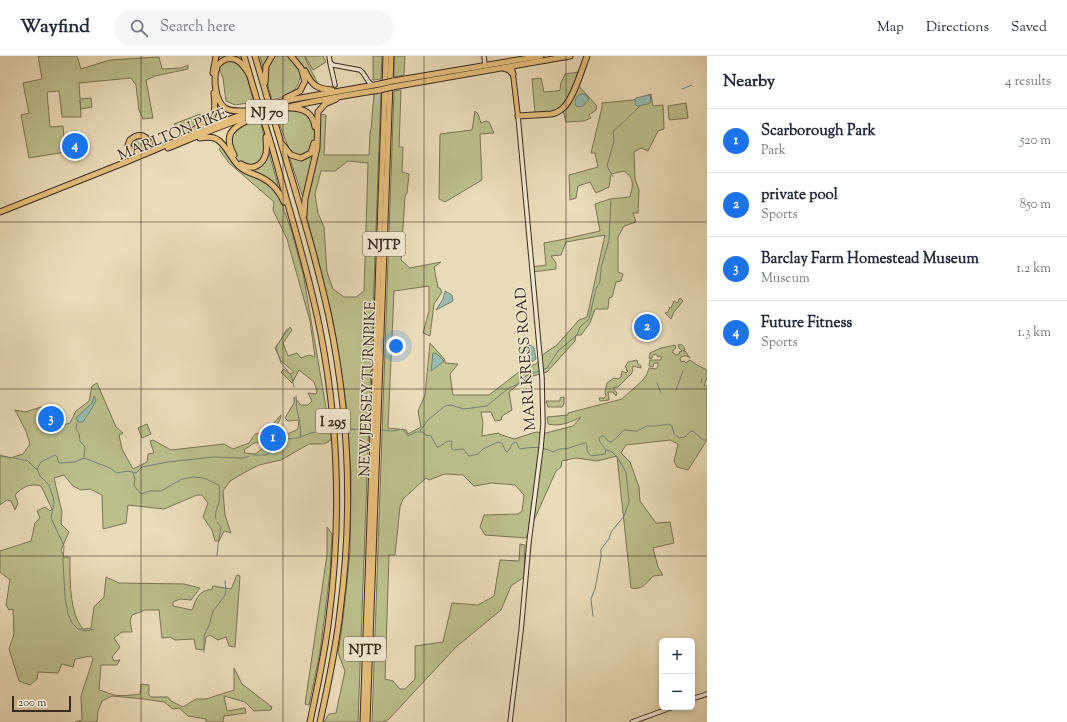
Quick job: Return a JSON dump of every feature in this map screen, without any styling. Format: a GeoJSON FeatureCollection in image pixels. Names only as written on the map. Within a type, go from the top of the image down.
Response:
{"type":"FeatureCollection","features":[{"type":"Feature","properties":{"kind":"highway"},"geometry":{"type":"LineString","coordinates":[[178,140],[209,121],[214,114],[216,106],[213,76],[216,56]]}},
{"type":"Feature","properties":{"kind":"highway","name":"I 295"},"geometry":{"type":"LineString","coordinates":[[244,56],[313,297],[322,342],[333,424],[337,471],[337,512],[334,566],[330,612],[310,722]]}},
{"type":"Feature","properties":{"kind":"highway","name":"I 295"},"geometry":{"type":"LineString","coordinates":[[255,56],[322,287],[335,350],[344,419],[347,530],[345,570],[334,654],[320,722]]}},
{"type":"Feature","properties":{"kind":"highway"},"geometry":{"type":"LineString","coordinates":[[267,96],[265,72],[268,62],[272,56]]}},
{"type":"Feature","properties":{"kind":"highway"},"geometry":{"type":"LineString","coordinates":[[275,104],[296,94],[304,86],[304,74],[297,62],[291,56]]}},
{"type":"Feature","properties":{"kind":"highway"},"geometry":{"type":"LineString","coordinates":[[295,56],[314,85],[322,89],[341,90]]}},
{"type":"Feature","properties":{"kind":"highway","name":"NEW JERSEY TURNPIKE"},"geometry":{"type":"LineString","coordinates":[[363,722],[386,56]]}},
{"type":"Feature","properties":{"kind":"highway","name":"NEW JERSEY TURNPIKE"},"geometry":{"type":"LineString","coordinates":[[367,722],[390,56]]}},
{"type":"Feature","properties":{"kind":"highway","name":"MARLTON PIKE"},"geometry":{"type":"LineString","coordinates":[[0,215],[244,118],[301,103],[351,94],[393,81],[541,56]]}},
{"type":"Feature","properties":{"kind":"highway","name":"MARLTON PIKE"},"geometry":{"type":"LineString","coordinates":[[0,212],[216,124],[275,104],[359,87],[392,87],[500,68],[512,61],[570,56]]}},
{"type":"Feature","properties":{"kind":"highway"},"geometry":{"type":"LineString","coordinates":[[518,116],[552,114],[563,109],[569,101],[587,56]]}},
{"type":"Feature","properties":{"kind":"highway"},"geometry":{"type":"LineString","coordinates":[[249,74],[239,61],[231,58],[225,59],[220,63],[215,77],[218,96],[222,105],[226,109],[233,111],[249,112]]}},
{"type":"Feature","properties":{"kind":"highway"},"geometry":{"type":"LineString","coordinates":[[500,68],[509,70],[513,74]]}},
{"type":"Feature","properties":{"kind":"highway"},"geometry":{"type":"LineString","coordinates":[[306,230],[304,202],[317,148],[318,112],[321,107],[327,103],[351,94]]}},
{"type":"Feature","properties":{"kind":"highway"},"geometry":{"type":"LineString","coordinates":[[280,142],[291,155],[301,158],[308,156],[312,151],[315,136],[314,120],[308,112],[299,108],[282,108]]}},
{"type":"Feature","properties":{"kind":"highway"},"geometry":{"type":"LineString","coordinates":[[260,115],[237,126],[229,135],[229,144],[232,152],[238,162],[248,168],[260,164],[264,159],[267,148],[265,126]]}},
{"type":"Feature","properties":{"kind":"highway"},"geometry":{"type":"LineString","coordinates":[[145,154],[131,151],[128,143],[133,137],[140,135],[145,136],[150,143]]}},
{"type":"Feature","properties":{"kind":"highway"},"geometry":{"type":"LineString","coordinates":[[187,141],[208,137],[216,138],[222,143],[242,168],[273,184],[284,200],[296,234]]}},
{"type":"Feature","properties":{"kind":"highway"},"geometry":{"type":"LineString","coordinates":[[32,202],[33,200],[66,185]]}},
{"type":"Feature","properties":{"kind":"main road","name":"MARLKRESS ROAD"},"geometry":{"type":"LineString","coordinates":[[512,61],[518,116]]}},
{"type":"Feature","properties":{"kind":"street"},"geometry":{"type":"LineString","coordinates":[[329,56],[335,85]]}},
{"type":"Feature","properties":{"kind":"street"},"geometry":{"type":"LineString","coordinates":[[484,56],[485,66]]}},
{"type":"Feature","properties":{"kind":"street"},"geometry":{"type":"LineString","coordinates":[[330,62],[336,66],[360,70],[364,73],[369,82],[378,86]]}},
{"type":"Feature","properties":{"kind":"street"},"geometry":{"type":"LineString","coordinates":[[359,87],[364,84],[366,78]]}},
{"type":"Feature","properties":{"kind":"street","name":"MARLKRESS ROAD"},"geometry":{"type":"LineString","coordinates":[[510,722],[522,631],[529,542],[541,448],[543,408],[518,116]]}},
{"type":"Feature","properties":{"kind":"street"},"geometry":{"type":"LineString","coordinates":[[695,698],[707,694]]}},
{"type":"Feature","properties":{"kind":"street"},"geometry":{"type":"LineString","coordinates":[[632,722],[665,710]]}},
{"type":"Feature","properties":{"kind":"green space"},"geometry":{"type":"Polygon","coordinates":[[[38,56],[77,56],[81,69],[110,60],[159,57],[162,69],[181,68],[188,65],[188,69],[155,76],[146,80],[153,118],[143,119],[139,110],[136,85],[131,78],[79,83],[80,99],[91,98],[92,107],[81,109],[80,100],[81,117],[62,117],[59,91],[47,92],[50,127],[63,126],[65,152],[29,158],[21,115],[29,113],[23,83],[42,79],[38,56]]]}},
{"type":"Feature","properties":{"kind":"green space"},"geometry":{"type":"Polygon","coordinates":[[[219,56],[241,56],[254,102],[235,105],[226,101],[223,78],[217,63],[219,56]]]}},
{"type":"Feature","properties":{"kind":"green space"},"geometry":{"type":"Polygon","coordinates":[[[260,56],[304,56],[318,84],[301,74],[295,89],[292,92],[284,97],[272,100],[260,56]]]}},
{"type":"Feature","properties":{"kind":"green space"},"geometry":{"type":"Polygon","coordinates":[[[305,56],[323,56],[326,62],[313,70],[305,56]]]}},
{"type":"Feature","properties":{"kind":"green space"},"geometry":{"type":"Polygon","coordinates":[[[373,56],[382,56],[381,79],[373,80],[373,56]]]}},
{"type":"Feature","properties":{"kind":"green space"},"geometry":{"type":"Polygon","coordinates":[[[394,56],[405,56],[404,75],[394,77],[394,56]]]}},
{"type":"Feature","properties":{"kind":"green space"},"geometry":{"type":"Polygon","coordinates":[[[578,72],[570,95],[563,105],[554,111],[535,113],[532,79],[541,78],[544,92],[557,91],[560,90],[565,74],[578,72]]]}},
{"type":"Feature","properties":{"kind":"green space"},"geometry":{"type":"Polygon","coordinates":[[[578,85],[597,106],[596,110],[589,115],[591,118],[584,121],[566,122],[563,110],[578,85]]]}},
{"type":"Feature","properties":{"kind":"green space"},"geometry":{"type":"Polygon","coordinates":[[[401,90],[399,147],[403,147],[402,172],[409,174],[407,193],[405,196],[401,260],[410,268],[441,262],[434,267],[438,288],[440,288],[442,292],[434,304],[430,336],[423,333],[429,311],[429,286],[394,291],[388,428],[406,430],[408,434],[421,427],[418,411],[425,395],[430,343],[445,360],[445,363],[458,364],[450,374],[453,395],[489,395],[524,368],[536,364],[545,353],[557,345],[579,320],[587,317],[605,235],[566,242],[561,255],[551,256],[556,263],[556,269],[532,272],[531,267],[546,265],[544,243],[600,231],[595,204],[610,199],[630,197],[632,180],[624,171],[611,174],[609,187],[596,193],[590,182],[578,186],[576,198],[570,200],[569,175],[598,167],[595,153],[591,153],[602,103],[633,100],[651,94],[653,106],[663,105],[664,129],[658,131],[648,151],[641,148],[634,152],[635,179],[639,190],[638,213],[633,213],[636,222],[624,226],[618,237],[618,272],[623,274],[621,281],[616,282],[612,297],[609,298],[608,309],[595,309],[590,323],[581,335],[576,335],[575,341],[547,372],[526,378],[509,392],[512,410],[502,416],[501,420],[495,421],[491,412],[481,412],[483,423],[482,436],[499,433],[514,439],[536,432],[546,433],[573,426],[581,417],[569,422],[552,425],[548,424],[547,417],[568,415],[568,413],[622,399],[643,380],[649,368],[656,369],[658,366],[658,363],[654,363],[653,367],[649,366],[650,360],[661,360],[661,356],[658,357],[656,354],[649,359],[650,353],[661,348],[675,345],[676,348],[673,350],[673,353],[677,355],[682,351],[678,345],[682,345],[684,346],[685,350],[683,351],[685,351],[690,358],[683,356],[680,358],[681,362],[684,361],[686,363],[690,360],[707,370],[707,377],[704,386],[707,386],[707,440],[688,470],[677,467],[674,461],[678,444],[670,440],[626,445],[621,453],[630,462],[639,487],[640,501],[656,523],[670,522],[674,543],[653,548],[658,567],[663,575],[653,576],[646,584],[638,588],[631,588],[617,456],[597,461],[576,458],[562,461],[561,467],[556,471],[526,538],[485,535],[480,527],[484,515],[518,514],[522,511],[524,495],[515,485],[492,483],[474,486],[463,475],[445,474],[429,480],[426,478],[403,499],[400,507],[395,555],[389,555],[385,679],[393,681],[400,689],[405,689],[415,679],[415,646],[443,642],[452,603],[478,605],[494,596],[500,560],[519,561],[520,544],[525,545],[524,577],[511,586],[501,610],[456,647],[388,720],[383,722],[372,722],[394,91],[401,90]]]}},
{"type":"Feature","properties":{"kind":"green space"},"geometry":{"type":"Polygon","coordinates":[[[381,92],[358,722],[324,722],[329,714],[336,713],[345,671],[338,653],[350,553],[351,474],[346,404],[333,321],[306,215],[307,202],[302,195],[289,156],[289,149],[276,113],[291,111],[301,112],[310,117],[320,127],[320,114],[326,115],[324,155],[369,155],[374,94],[381,92]],[[348,161],[335,171],[321,171],[315,194],[318,213],[324,227],[327,272],[333,289],[344,297],[356,297],[364,291],[368,163],[348,161]]]}},
{"type":"Feature","properties":{"kind":"green space"},"geometry":{"type":"Polygon","coordinates":[[[686,103],[688,118],[669,119],[668,106],[686,103]]]}},
{"type":"Feature","properties":{"kind":"green space"},"geometry":{"type":"Polygon","coordinates":[[[475,111],[478,114],[481,123],[486,121],[489,122],[494,133],[480,134],[482,180],[445,202],[439,199],[440,134],[472,130],[475,111]]]}},
{"type":"Feature","properties":{"kind":"green space"},"geometry":{"type":"Polygon","coordinates":[[[200,114],[204,117],[196,125],[184,132],[177,130],[174,124],[200,114]]]}},
{"type":"Feature","properties":{"kind":"green space"},"geometry":{"type":"Polygon","coordinates":[[[260,121],[278,185],[278,193],[292,232],[303,273],[329,425],[330,424],[331,440],[324,444],[309,444],[281,460],[259,465],[230,481],[223,491],[225,515],[231,533],[224,531],[219,541],[215,541],[212,530],[203,517],[208,503],[202,495],[197,495],[164,509],[128,505],[126,523],[103,529],[102,495],[90,489],[81,490],[73,486],[64,475],[54,478],[62,512],[61,524],[69,532],[61,550],[64,557],[70,557],[71,594],[75,614],[83,629],[91,628],[94,607],[104,597],[106,577],[119,583],[184,584],[200,588],[191,600],[180,599],[173,602],[173,606],[192,610],[200,594],[212,589],[213,586],[231,589],[237,575],[240,576],[235,647],[229,646],[226,637],[218,640],[210,635],[206,637],[204,650],[196,649],[194,639],[175,640],[170,637],[162,638],[159,610],[145,610],[132,615],[130,621],[132,632],[122,632],[114,638],[120,647],[112,657],[114,661],[120,660],[117,665],[101,665],[99,690],[122,696],[140,694],[141,684],[149,685],[149,695],[151,697],[168,697],[171,701],[183,707],[196,699],[206,699],[234,690],[234,668],[242,684],[272,707],[271,710],[254,711],[245,702],[224,696],[227,711],[245,708],[246,713],[224,716],[223,722],[206,722],[206,719],[188,716],[179,708],[173,709],[164,702],[112,696],[102,701],[98,711],[97,722],[75,722],[82,720],[81,696],[93,659],[91,656],[75,659],[73,667],[62,664],[58,673],[38,672],[37,679],[30,685],[19,681],[9,649],[14,634],[13,609],[9,610],[6,605],[10,580],[0,572],[0,551],[31,541],[35,523],[40,518],[37,511],[45,507],[50,511],[52,509],[41,486],[37,485],[26,486],[15,495],[18,503],[15,510],[11,501],[7,500],[0,505],[0,455],[10,458],[23,454],[30,444],[26,431],[15,410],[25,412],[41,407],[45,427],[49,429],[70,423],[76,411],[89,401],[92,386],[97,383],[116,427],[123,433],[119,435],[122,449],[133,469],[147,462],[148,454],[154,453],[150,441],[153,440],[171,450],[224,444],[233,449],[249,443],[255,434],[265,433],[281,415],[280,420],[264,442],[254,443],[244,450],[245,453],[255,454],[275,440],[298,429],[299,420],[288,421],[285,418],[294,403],[294,397],[301,405],[308,405],[312,401],[308,393],[316,394],[317,391],[314,382],[299,370],[292,383],[281,372],[284,369],[290,374],[294,372],[281,361],[275,348],[290,327],[292,330],[283,343],[288,356],[297,353],[301,358],[309,355],[315,357],[310,321],[287,239],[273,210],[274,202],[229,163],[219,149],[232,140],[233,132],[241,126],[260,121]]]}},
{"type":"Feature","properties":{"kind":"green space"},"geometry":{"type":"Polygon","coordinates":[[[140,136],[149,145],[149,147],[138,151],[130,149],[130,140],[140,136]]]}},
{"type":"Feature","properties":{"kind":"green space"},"geometry":{"type":"Polygon","coordinates":[[[680,298],[683,301],[674,312],[671,319],[665,313],[668,312],[670,307],[671,308],[674,301],[677,303],[680,298]]]}},
{"type":"Feature","properties":{"kind":"green space"},"geometry":{"type":"Polygon","coordinates":[[[637,360],[641,368],[633,366],[632,373],[618,387],[613,388],[617,393],[616,396],[613,392],[608,392],[609,400],[600,401],[599,398],[604,398],[606,396],[605,392],[607,383],[614,378],[618,379],[621,377],[622,371],[626,373],[628,371],[625,367],[628,362],[637,360]]]}},
{"type":"Feature","properties":{"kind":"green space"},"geometry":{"type":"Polygon","coordinates":[[[564,397],[564,404],[562,407],[548,407],[546,401],[560,401],[560,398],[564,397]]]}},
{"type":"Feature","properties":{"kind":"green space"},"geometry":{"type":"Polygon","coordinates":[[[147,424],[151,434],[142,438],[138,428],[147,424]]]}},
{"type":"Feature","properties":{"kind":"green space"},"geometry":{"type":"Polygon","coordinates":[[[327,527],[332,534],[330,573],[320,652],[309,705],[305,704],[327,555],[327,527]]]}},
{"type":"Feature","properties":{"kind":"water"},"geometry":{"type":"Polygon","coordinates":[[[581,94],[585,94],[589,99],[583,106],[578,107],[575,105],[576,100],[581,94]]]}},
{"type":"Feature","properties":{"kind":"water"},"geometry":{"type":"Polygon","coordinates":[[[650,95],[651,102],[648,104],[637,106],[635,104],[636,98],[650,95]]]}},
{"type":"Feature","properties":{"kind":"water"},"geometry":{"type":"Polygon","coordinates":[[[445,291],[452,295],[453,301],[436,310],[443,299],[445,291]]]}},
{"type":"Feature","properties":{"kind":"water"},"geometry":{"type":"Polygon","coordinates":[[[526,345],[530,345],[534,348],[536,359],[532,362],[530,354],[524,352],[522,349],[526,345]]]}},
{"type":"Feature","properties":{"kind":"water"},"geometry":{"type":"Polygon","coordinates":[[[433,353],[437,354],[444,361],[431,371],[433,353]]]}},
{"type":"Feature","properties":{"kind":"water"},"geometry":{"type":"Polygon","coordinates":[[[94,396],[96,400],[92,409],[83,422],[78,422],[76,418],[92,403],[94,396]]]}},
{"type":"Feature","properties":{"kind":"waterway"},"geometry":{"type":"LineString","coordinates":[[682,89],[692,85]]}},
{"type":"Feature","properties":{"kind":"waterway"},"geometry":{"type":"LineString","coordinates":[[613,177],[607,166],[614,141],[613,131],[641,105]]}},
{"type":"Feature","properties":{"kind":"waterway"},"geometry":{"type":"LineString","coordinates":[[542,370],[547,368],[558,351],[577,335],[580,327],[589,319],[596,289],[600,281],[601,268],[609,240],[611,201]]}},
{"type":"Feature","properties":{"kind":"waterway"},"geometry":{"type":"LineString","coordinates":[[287,329],[276,348],[281,363],[291,375],[294,387]]}},
{"type":"Feature","properties":{"kind":"waterway"},"geometry":{"type":"LineString","coordinates":[[420,431],[428,420],[445,406],[451,405],[464,409],[487,406],[526,376],[539,371]]}},
{"type":"Feature","properties":{"kind":"waterway"},"geometry":{"type":"LineString","coordinates":[[676,390],[683,371]]}},
{"type":"Feature","properties":{"kind":"waterway"},"geometry":{"type":"LineString","coordinates":[[701,383],[702,379]]}},
{"type":"Feature","properties":{"kind":"waterway"},"geometry":{"type":"LineString","coordinates":[[657,383],[661,393]]}},
{"type":"Feature","properties":{"kind":"waterway"},"geometry":{"type":"LineString","coordinates":[[296,396],[301,434],[300,437]]}},
{"type":"Feature","properties":{"kind":"waterway"},"geometry":{"type":"LineString","coordinates":[[77,423],[76,427],[80,441],[85,447],[84,458]]}},
{"type":"Feature","properties":{"kind":"waterway"},"geometry":{"type":"LineString","coordinates":[[606,450],[600,442],[599,438],[601,436],[604,436],[608,441],[612,442],[624,430],[637,431],[647,426],[669,424],[672,426],[674,434],[679,438],[685,437],[691,431],[703,440],[707,440]]}},
{"type":"Feature","properties":{"kind":"waterway"},"geometry":{"type":"LineString","coordinates":[[253,455],[266,455],[286,439],[298,438],[311,433],[331,429]]}},
{"type":"Feature","properties":{"kind":"waterway"},"geometry":{"type":"LineString","coordinates":[[347,429],[370,430]]}},
{"type":"Feature","properties":{"kind":"waterway"},"geometry":{"type":"LineString","coordinates":[[381,430],[392,431],[403,429],[408,436],[416,432],[423,432],[426,435],[431,436],[437,447],[451,441],[451,447],[453,450],[463,449],[469,456],[478,454],[483,449],[498,442],[502,443],[507,452],[512,444],[516,442],[520,449],[537,448],[553,452],[586,443],[587,451],[591,456],[605,454],[606,450]]}},
{"type":"Feature","properties":{"kind":"waterway"},"geometry":{"type":"LineString","coordinates":[[593,616],[591,599],[595,589],[601,549],[609,539],[611,532],[624,516],[629,502],[626,472],[617,457],[612,452],[607,450]]}},
{"type":"Feature","properties":{"kind":"waterway"},"geometry":{"type":"LineString","coordinates":[[37,469],[41,462],[55,455],[59,463],[75,462],[84,458],[110,468],[117,473],[128,471],[136,473],[142,467],[168,462],[213,457],[243,458],[250,456]]}},
{"type":"Feature","properties":{"kind":"waterway"},"geometry":{"type":"LineString","coordinates":[[0,456],[27,460],[36,469]]}},
{"type":"Feature","properties":{"kind":"waterway"},"geometry":{"type":"LineString","coordinates":[[37,469],[40,476],[49,485],[54,503],[51,518],[64,546],[63,560],[65,598],[68,614],[72,623],[78,629],[86,631],[95,629]]}},
{"type":"Feature","properties":{"kind":"waterway"},"geometry":{"type":"LineString","coordinates":[[133,473],[135,478],[134,486],[141,494],[150,491],[161,491],[182,479],[193,477],[204,478],[219,485],[220,498],[216,512],[216,519]]}},
{"type":"Feature","properties":{"kind":"waterway"},"geometry":{"type":"LineString","coordinates":[[217,522],[221,527],[218,545]]}},
{"type":"Feature","properties":{"kind":"waterway"},"geometry":{"type":"LineString","coordinates":[[217,555],[218,546]]}},
{"type":"Feature","properties":{"kind":"waterway"},"geometry":{"type":"LineString","coordinates":[[204,652],[204,636],[210,623],[213,611],[226,592],[225,581]]}},
{"type":"Feature","properties":{"kind":"place","name":"Future Fitness"},"geometry":{"type":"Point","coordinates":[75,146]}},
{"type":"Feature","properties":{"kind":"place","name":"private pool"},"geometry":{"type":"Point","coordinates":[647,327]}},
{"type":"Feature","properties":{"kind":"place","name":"Barclay Farm Homestead Museum"},"geometry":{"type":"Point","coordinates":[51,419]}},
{"type":"Feature","properties":{"kind":"place","name":"Scarborough Park"},"geometry":{"type":"Point","coordinates":[273,438]}}]}
